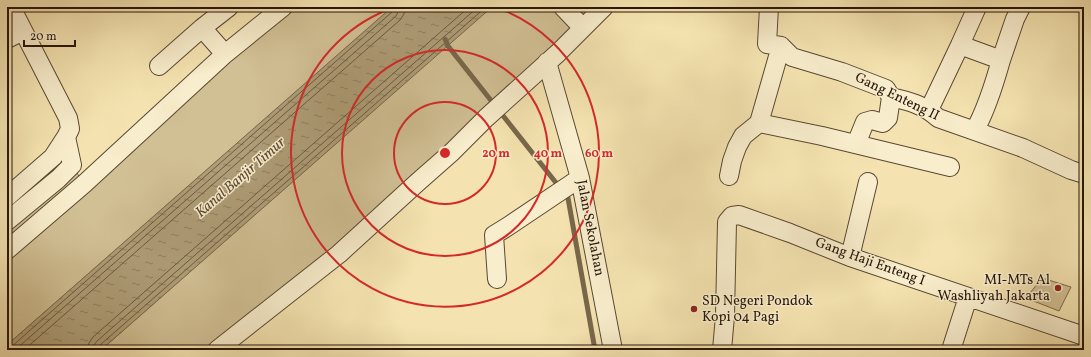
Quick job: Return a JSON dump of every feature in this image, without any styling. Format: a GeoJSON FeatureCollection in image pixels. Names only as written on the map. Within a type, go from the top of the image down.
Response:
{"type":"FeatureCollection","features":[{"type":"Feature","properties":{"kind":"street"},"geometry":{"type":"LineString","coordinates":[[7,197],[53,157],[70,129],[68,118],[11,7]]}},
{"type":"Feature","properties":{"kind":"street"},"geometry":{"type":"LineString","coordinates":[[159,66],[228,7]]}},
{"type":"Feature","properties":{"kind":"street"},"geometry":{"type":"LineString","coordinates":[[7,250],[84,184],[225,54],[283,7]]}},
{"type":"Feature","properties":{"kind":"street"},"geometry":{"type":"LineString","coordinates":[[217,350],[339,254],[419,180],[452,152],[486,118],[524,85],[558,53],[572,17],[604,7]]}},
{"type":"Feature","properties":{"kind":"street","name":"Gang Enteng II"},"geometry":{"type":"LineString","coordinates":[[769,7],[767,44],[781,46],[792,57],[842,72],[886,89],[891,97],[911,102],[929,110],[938,118],[1023,148],[1071,170],[1084,174]]}},
{"type":"Feature","properties":{"kind":"street"},"geometry":{"type":"LineString","coordinates":[[929,110],[977,7]]}},
{"type":"Feature","properties":{"kind":"street"},"geometry":{"type":"LineString","coordinates":[[975,130],[993,91],[1001,60],[1015,19],[1021,7]]}},
{"type":"Feature","properties":{"kind":"street"},"geometry":{"type":"LineString","coordinates":[[202,28],[225,54]]}},
{"type":"Feature","properties":{"kind":"street"},"geometry":{"type":"LineString","coordinates":[[7,39],[23,30]]}},
{"type":"Feature","properties":{"kind":"street"},"geometry":{"type":"LineString","coordinates":[[960,45],[1001,60]]}},
{"type":"Feature","properties":{"kind":"street"},"geometry":{"type":"LineString","coordinates":[[730,176],[732,161],[743,136],[759,123],[781,46]]}},
{"type":"Feature","properties":{"kind":"street","name":"Jalan Sekolahan"},"geometry":{"type":"LineString","coordinates":[[547,62],[613,350]]}},
{"type":"Feature","properties":{"kind":"street"},"geometry":{"type":"LineString","coordinates":[[856,144],[865,122],[872,120],[883,123],[888,118],[891,97]]}},
{"type":"Feature","properties":{"kind":"street"},"geometry":{"type":"LineString","coordinates":[[759,123],[856,144],[950,167]]}},
{"type":"Feature","properties":{"kind":"street"},"geometry":{"type":"LineString","coordinates":[[7,222],[58,179],[72,165],[66,137]]}},
{"type":"Feature","properties":{"kind":"street"},"geometry":{"type":"LineString","coordinates":[[497,279],[494,235],[574,182]]}},
{"type":"Feature","properties":{"kind":"street"},"geometry":{"type":"LineString","coordinates":[[850,256],[868,182]]}},
{"type":"Feature","properties":{"kind":"street","name":"Gang Haji Enteng I"},"geometry":{"type":"LineString","coordinates":[[722,350],[726,316],[727,222],[732,216],[739,215],[850,256],[1084,336]]}},
{"type":"Feature","properties":{"kind":"street"},"geometry":{"type":"LineString","coordinates":[[951,350],[968,297]]}},
{"type":"Feature","properties":{"kind":"shaded area"},"geometry":{"type":"Polygon","coordinates":[[[284,7],[393,7],[7,345],[7,222],[72,165],[84,184],[284,7]]]}},
{"type":"Feature","properties":{"kind":"shaded area"},"geometry":{"type":"Polygon","coordinates":[[[491,7],[604,7],[217,350],[101,350],[491,7]]]}},
{"type":"Feature","properties":{"kind":"shaded area"},"geometry":{"type":"Polygon","coordinates":[[[1042,278],[1071,287],[1059,311],[1026,298],[1042,278]]]}},
{"type":"Feature","properties":{"kind":"water","name":"Kanal Banjir Timur"},"geometry":{"type":"Polygon","coordinates":[[[392,7],[492,7],[101,350],[7,350],[7,345],[392,7]]]}},
{"type":"Feature","properties":{"kind":"waterway"},"geometry":{"type":"LineString","coordinates":[[445,39],[448,46],[568,198],[595,350]]}},
{"type":"Feature","properties":{"kind":"place","name":"MI-MTs Al Washliyah Jakarta"},"geometry":{"type":"Point","coordinates":[1058,288]}},
{"type":"Feature","properties":{"kind":"place","name":"SD Negeri Pondok Kopi 04 Pagi"},"geometry":{"type":"Point","coordinates":[694,309]}}]}
